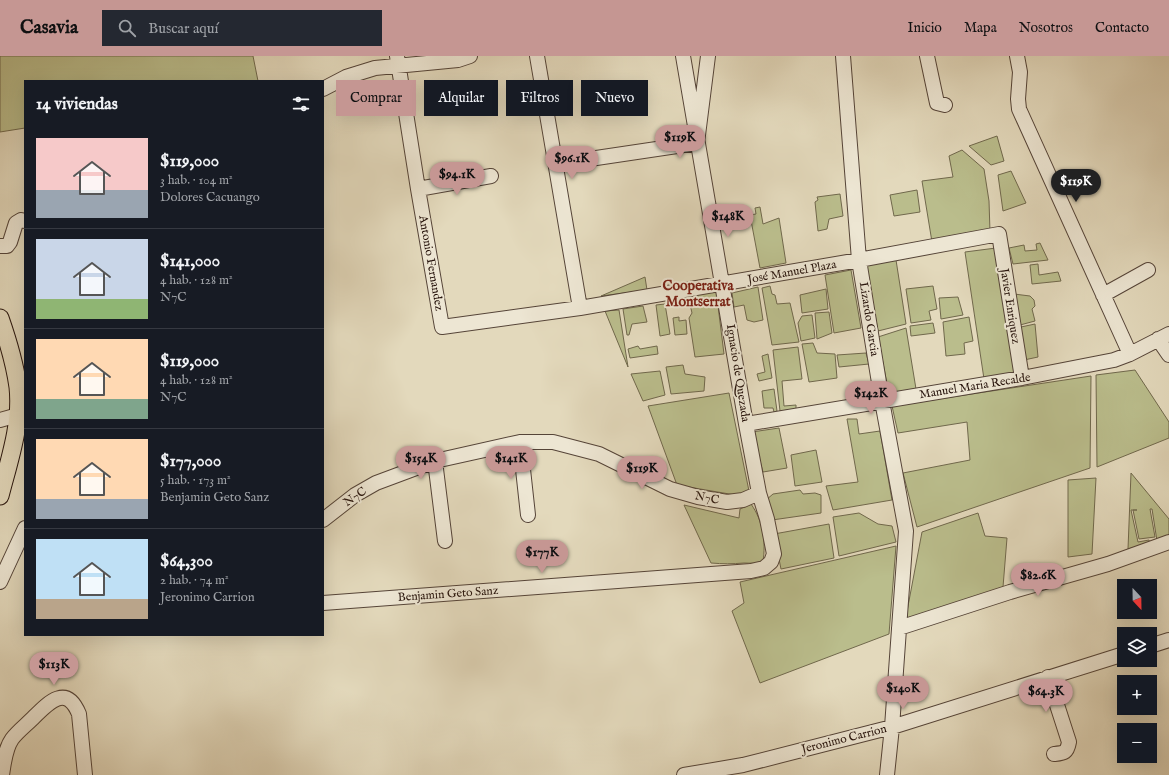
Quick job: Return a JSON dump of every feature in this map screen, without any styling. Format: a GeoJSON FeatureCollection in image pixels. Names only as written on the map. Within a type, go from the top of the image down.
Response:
{"type":"FeatureCollection","features":[{"type":"Feature","properties":{"kind":"main road"},"geometry":{"type":"LineString","coordinates":[[0,318],[18,387],[18,415],[14,439],[0,496]]}},
{"type":"Feature","properties":{"kind":"street"},"geometry":{"type":"LineString","coordinates":[[324,88],[346,77],[398,61],[458,60],[470,56]]}},
{"type":"Feature","properties":{"kind":"street"},"geometry":{"type":"LineString","coordinates":[[537,56],[580,308]]}},
{"type":"Feature","properties":{"kind":"street","name":"Ignacio de Quezada"},"geometry":{"type":"LineString","coordinates":[[683,56],[746,424],[759,492],[767,519],[774,554],[772,562],[764,568]]}},
{"type":"Feature","properties":{"kind":"street"},"geometry":{"type":"LineString","coordinates":[[556,164],[697,143],[708,56]]}},
{"type":"Feature","properties":{"kind":"street","name":"Lizardo Garcia"},"geometry":{"type":"LineString","coordinates":[[843,56],[859,260],[882,401],[906,531],[892,727],[886,775]]}},
{"type":"Feature","properties":{"kind":"street"},"geometry":{"type":"LineString","coordinates":[[927,56],[937,103],[945,105]]}},
{"type":"Feature","properties":{"kind":"street"},"geometry":{"type":"LineString","coordinates":[[1017,56],[1020,72],[1018,99],[1019,109],[1130,354]]}},
{"type":"Feature","properties":{"kind":"street","name":"Antonio Fernandez"},"geometry":{"type":"LineString","coordinates":[[398,61],[442,327]]}},
{"type":"Feature","properties":{"kind":"street"},"geometry":{"type":"LineString","coordinates":[[418,189],[491,176]]}},
{"type":"Feature","properties":{"kind":"street"},"geometry":{"type":"LineString","coordinates":[[0,246],[7,246],[10,242],[16,223],[21,220],[24,221]]}},
{"type":"Feature","properties":{"kind":"street","name":"José Manuel Plaza"},"geometry":{"type":"LineString","coordinates":[[442,327],[580,308],[859,260],[999,234]]}},
{"type":"Feature","properties":{"kind":"street","name":"Javier Enriquez"},"geometry":{"type":"LineString","coordinates":[[999,234],[1022,378]]}},
{"type":"Feature","properties":{"kind":"street"},"geometry":{"type":"LineString","coordinates":[[1104,295],[1148,270]]}},
{"type":"Feature","properties":{"kind":"street","name":"Manuel Maria Recalde"},"geometry":{"type":"LineString","coordinates":[[746,424],[1022,378],[1114,360],[1130,354],[1164,337],[1169,355]]}},
{"type":"Feature","properties":{"kind":"street"},"geometry":{"type":"LineString","coordinates":[[0,420],[18,415]]}},
{"type":"Feature","properties":{"kind":"street"},"geometry":{"type":"LineString","coordinates":[[520,442],[528,516]]}},
{"type":"Feature","properties":{"kind":"street","name":"N7C"},"geometry":{"type":"LineString","coordinates":[[324,519],[355,495],[376,483],[435,461],[520,442],[553,442],[599,454],[670,489],[698,497],[727,502],[743,500],[759,492]]}},
{"type":"Feature","properties":{"kind":"street"},"geometry":{"type":"LineString","coordinates":[[435,461],[445,541]]}},
{"type":"Feature","properties":{"kind":"street"},"geometry":{"type":"LineString","coordinates":[[0,582],[24,530]]}},
{"type":"Feature","properties":{"kind":"street"},"geometry":{"type":"LineString","coordinates":[[899,628],[1010,592],[1108,564],[1169,542]]}},
{"type":"Feature","properties":{"kind":"street","name":"Benjamin Geto Sanz"},"geometry":{"type":"LineString","coordinates":[[324,603],[752,571],[764,568]]}},
{"type":"Feature","properties":{"kind":"street"},"geometry":{"type":"LineString","coordinates":[[1157,644],[1169,640]]}},
{"type":"Feature","properties":{"kind":"street","name":"Jeronimo Carrion"},"geometry":{"type":"LineString","coordinates":[[684,775],[743,765],[892,727],[1117,656]]}},
{"type":"Feature","properties":{"kind":"street"},"geometry":{"type":"LineString","coordinates":[[1048,677],[1069,742],[1068,748],[1065,752],[1054,754]]}},
{"type":"Feature","properties":{"kind":"street"},"geometry":{"type":"LineString","coordinates":[[2,775],[7,749],[12,739],[47,705],[60,698],[69,698],[75,705],[79,714],[85,775]]}},
{"type":"Feature","properties":{"kind":"green space"},"geometry":{"type":"Polygon","coordinates":[[[0,56],[253,56],[258,80],[24,80],[24,128],[0,132],[0,56]]]}},
{"type":"Feature","properties":{"kind":"green space"},"geometry":{"type":"Polygon","coordinates":[[[997,136],[1004,161],[991,165],[969,146],[997,136]]]}},
{"type":"Feature","properties":{"kind":"green space"},"geometry":{"type":"Polygon","coordinates":[[[962,150],[984,169],[989,201],[990,232],[932,242],[922,181],[953,177],[949,156],[962,150]]]}},
{"type":"Feature","properties":{"kind":"green space"},"geometry":{"type":"Polygon","coordinates":[[[1011,171],[1026,203],[1003,211],[998,175],[1011,171]]]}},
{"type":"Feature","properties":{"kind":"green space"},"geometry":{"type":"Polygon","coordinates":[[[917,190],[920,212],[894,216],[890,195],[917,190]]]}},
{"type":"Feature","properties":{"kind":"green space"},"geometry":{"type":"Polygon","coordinates":[[[840,194],[843,216],[829,219],[827,229],[818,231],[815,202],[818,200],[817,197],[840,194]]]}},
{"type":"Feature","properties":{"kind":"green space"},"geometry":{"type":"Polygon","coordinates":[[[760,207],[763,224],[779,218],[786,263],[760,268],[750,215],[756,214],[755,208],[760,207]]]}},
{"type":"Feature","properties":{"kind":"green space"},"geometry":{"type":"Polygon","coordinates":[[[1040,243],[1048,260],[1013,264],[1009,248],[1024,245],[1025,251],[1037,250],[1036,244],[1040,243]]]}},
{"type":"Feature","properties":{"kind":"green space"},"geometry":{"type":"Polygon","coordinates":[[[996,248],[1015,373],[984,379],[965,252],[996,248]]]}},
{"type":"Feature","properties":{"kind":"green space"},"geometry":{"type":"Polygon","coordinates":[[[896,260],[906,324],[878,331],[866,265],[896,260]]]}},
{"type":"Feature","properties":{"kind":"green space"},"geometry":{"type":"Polygon","coordinates":[[[1038,264],[1039,275],[1058,272],[1061,281],[1032,284],[1030,265],[1038,264]]]}},
{"type":"Feature","properties":{"kind":"green space"},"geometry":{"type":"Polygon","coordinates":[[[851,270],[861,328],[834,333],[825,275],[851,270]]]}},
{"type":"Feature","properties":{"kind":"green space"},"geometry":{"type":"Polygon","coordinates":[[[645,277],[647,290],[601,296],[645,277]]]}},
{"type":"Feature","properties":{"kind":"green space"},"geometry":{"type":"Polygon","coordinates":[[[770,286],[772,294],[775,295],[777,304],[790,303],[799,342],[772,345],[762,288],[770,286]]]}},
{"type":"Feature","properties":{"kind":"green space"},"geometry":{"type":"Polygon","coordinates":[[[933,286],[937,309],[929,311],[931,320],[911,323],[906,289],[933,286]]]}},
{"type":"Feature","properties":{"kind":"green space"},"geometry":{"type":"Polygon","coordinates":[[[758,287],[763,320],[754,322],[747,320],[744,305],[734,307],[732,293],[758,287]]]}},
{"type":"Feature","properties":{"kind":"green space"},"geometry":{"type":"Polygon","coordinates":[[[826,289],[828,309],[802,313],[800,295],[826,289]]]}},
{"type":"Feature","properties":{"kind":"green space"},"geometry":{"type":"Polygon","coordinates":[[[716,290],[724,354],[695,357],[689,318],[692,313],[688,296],[716,290]]]}},
{"type":"Feature","properties":{"kind":"green space"},"geometry":{"type":"Polygon","coordinates":[[[1014,294],[1030,296],[1034,300],[1035,306],[1032,309],[1035,321],[1020,325],[1014,294]]]}},
{"type":"Feature","properties":{"kind":"green space"},"geometry":{"type":"Polygon","coordinates":[[[958,297],[963,315],[941,319],[939,298],[958,297]]]}},
{"type":"Feature","properties":{"kind":"green space"},"geometry":{"type":"Polygon","coordinates":[[[665,304],[670,334],[660,336],[656,305],[665,304]]]}},
{"type":"Feature","properties":{"kind":"green space"},"geometry":{"type":"Polygon","coordinates":[[[643,306],[647,322],[632,324],[629,335],[627,335],[623,309],[643,306]]]}},
{"type":"Feature","properties":{"kind":"green space"},"geometry":{"type":"Polygon","coordinates":[[[619,310],[628,367],[605,311],[619,310]]]}},
{"type":"Feature","properties":{"kind":"green space"},"geometry":{"type":"Polygon","coordinates":[[[829,312],[832,333],[817,339],[815,313],[829,312]]]}},
{"type":"Feature","properties":{"kind":"green space"},"geometry":{"type":"Polygon","coordinates":[[[812,315],[815,338],[801,341],[798,323],[802,316],[812,315]]]}},
{"type":"Feature","properties":{"kind":"green space"},"geometry":{"type":"Polygon","coordinates":[[[679,317],[679,321],[686,320],[687,334],[675,335],[673,318],[679,317]]]}},
{"type":"Feature","properties":{"kind":"green space"},"geometry":{"type":"Polygon","coordinates":[[[969,317],[973,341],[964,343],[965,354],[946,356],[943,322],[969,317]]]}},
{"type":"Feature","properties":{"kind":"green space"},"geometry":{"type":"Polygon","coordinates":[[[933,323],[935,333],[911,336],[910,326],[933,323]]]}},
{"type":"Feature","properties":{"kind":"green space"},"geometry":{"type":"Polygon","coordinates":[[[1035,324],[1038,357],[1024,360],[1021,327],[1035,324]]]}},
{"type":"Feature","properties":{"kind":"green space"},"geometry":{"type":"Polygon","coordinates":[[[906,328],[916,389],[889,394],[878,337],[906,328]]]}},
{"type":"Feature","properties":{"kind":"green space"},"geometry":{"type":"Polygon","coordinates":[[[813,343],[817,353],[835,354],[837,378],[809,382],[802,344],[813,343]]]}},
{"type":"Feature","properties":{"kind":"green space"},"geometry":{"type":"Polygon","coordinates":[[[638,346],[640,349],[657,346],[658,354],[630,358],[628,349],[638,346]]]}},
{"type":"Feature","properties":{"kind":"green space"},"geometry":{"type":"Polygon","coordinates":[[[798,347],[802,379],[782,381],[784,406],[796,405],[796,409],[780,411],[773,350],[798,347]]]}},
{"type":"Feature","properties":{"kind":"green space"},"geometry":{"type":"Polygon","coordinates":[[[866,353],[869,364],[839,367],[837,355],[866,353]]]}},
{"type":"Feature","properties":{"kind":"green space"},"geometry":{"type":"Polygon","coordinates":[[[768,354],[772,378],[759,381],[757,374],[765,372],[762,356],[768,354]]]}},
{"type":"Feature","properties":{"kind":"green space"},"geometry":{"type":"Polygon","coordinates":[[[683,365],[685,374],[705,377],[704,391],[671,394],[666,367],[683,365]]]}},
{"type":"Feature","properties":{"kind":"green space"},"geometry":{"type":"Polygon","coordinates":[[[1135,370],[1169,422],[1169,438],[1097,467],[1096,375],[1135,370]]]}},
{"type":"Feature","properties":{"kind":"green space"},"geometry":{"type":"Polygon","coordinates":[[[660,371],[665,395],[643,401],[631,374],[660,371]]]}},
{"type":"Feature","properties":{"kind":"green space"},"geometry":{"type":"Polygon","coordinates":[[[1091,376],[1090,468],[917,527],[903,473],[970,460],[967,422],[898,433],[892,406],[1091,376]]]}},
{"type":"Feature","properties":{"kind":"green space"},"geometry":{"type":"Polygon","coordinates":[[[774,389],[777,411],[774,412],[773,408],[764,408],[762,391],[774,389]]]}},
{"type":"Feature","properties":{"kind":"green space"},"geometry":{"type":"Polygon","coordinates":[[[729,393],[749,491],[741,496],[677,485],[648,406],[729,393]]]}},
{"type":"Feature","properties":{"kind":"green space"},"geometry":{"type":"Polygon","coordinates":[[[847,419],[857,419],[859,434],[880,431],[892,500],[833,510],[826,486],[858,482],[847,419]]]}},
{"type":"Feature","properties":{"kind":"green space"},"geometry":{"type":"Polygon","coordinates":[[[779,428],[787,468],[763,472],[752,432],[779,428]]]}},
{"type":"Feature","properties":{"kind":"green space"},"geometry":{"type":"Polygon","coordinates":[[[816,450],[822,482],[795,486],[791,455],[816,450]]]}},
{"type":"Feature","properties":{"kind":"green space"},"geometry":{"type":"Polygon","coordinates":[[[1131,473],[1169,519],[1169,537],[1157,541],[1152,509],[1150,509],[1155,537],[1139,539],[1133,510],[1131,510],[1138,542],[1149,540],[1150,543],[1128,549],[1131,473]]]}},
{"type":"Feature","properties":{"kind":"green space"},"geometry":{"type":"Polygon","coordinates":[[[1096,478],[1092,554],[1068,557],[1068,480],[1096,478]]]}},
{"type":"Feature","properties":{"kind":"green space"},"geometry":{"type":"Polygon","coordinates":[[[800,490],[803,494],[815,493],[821,495],[821,513],[772,520],[766,500],[773,494],[800,490]]]}},
{"type":"Feature","properties":{"kind":"green space"},"geometry":{"type":"Polygon","coordinates":[[[751,504],[761,524],[763,532],[763,562],[731,564],[711,563],[684,505],[739,518],[740,509],[751,504]]]}},
{"type":"Feature","properties":{"kind":"green space"},"geometry":{"type":"Polygon","coordinates":[[[859,513],[878,524],[892,526],[896,542],[839,556],[833,517],[859,513]]]}},
{"type":"Feature","properties":{"kind":"green space"},"geometry":{"type":"Polygon","coordinates":[[[978,513],[985,536],[1007,538],[1003,587],[905,622],[922,532],[978,513]]]}},
{"type":"Feature","properties":{"kind":"green space"},"geometry":{"type":"Polygon","coordinates":[[[829,524],[834,558],[781,569],[774,534],[829,524]]]}},
{"type":"Feature","properties":{"kind":"green space"},"geometry":{"type":"Polygon","coordinates":[[[896,546],[889,634],[760,683],[732,611],[744,603],[740,582],[896,546]]]}},
{"type":"Feature","properties":{"kind":"district","name":"Cooperativa Montserrat"},"geometry":{"type":"Point","coordinates":[698,294]}}]}
